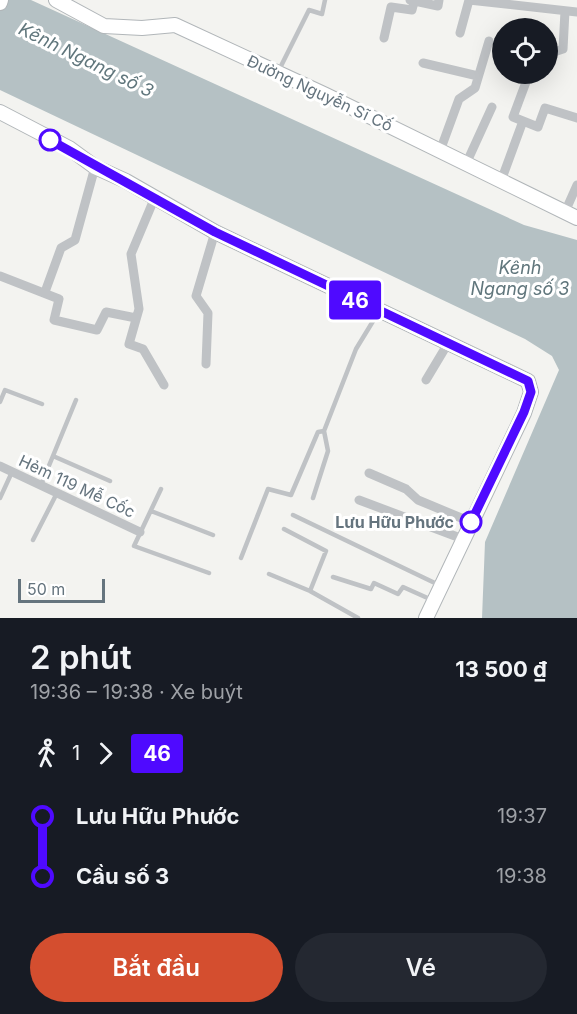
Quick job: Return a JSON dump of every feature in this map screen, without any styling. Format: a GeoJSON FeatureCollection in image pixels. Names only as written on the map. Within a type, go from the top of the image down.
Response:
{"type":"FeatureCollection","features":[{"type":"Feature","properties":{"kind":"street","name":"Đường Nguyễn Sĩ Cố"},"geometry":{"type":"LineString","coordinates":[[56,0],[104,26],[142,28],[175,25],[440,150],[571,215]]}},
{"type":"Feature","properties":{"kind":"street"},"geometry":{"type":"LineString","coordinates":[[384,38],[391,7],[412,10],[412,1],[438,6],[439,0]]}},
{"type":"Feature","properties":{"kind":"street"},"geometry":{"type":"LineString","coordinates":[[460,33],[469,0],[537,4],[577,12]]}},
{"type":"Feature","properties":{"kind":"street"},"geometry":{"type":"LineString","coordinates":[[558,50],[562,49],[565,11]]}},
{"type":"Feature","properties":{"kind":"street"},"geometry":{"type":"LineString","coordinates":[[440,150],[459,99],[475,88],[489,41]]}},
{"type":"Feature","properties":{"kind":"street"},"geometry":{"type":"LineString","coordinates":[[423,63],[478,76]]}},
{"type":"Feature","properties":{"kind":"street"},"geometry":{"type":"LineString","coordinates":[[525,84],[513,117],[538,127],[545,108],[577,118]]}},
{"type":"Feature","properties":{"kind":"street"},"geometry":{"type":"LineString","coordinates":[[466,164],[492,107]]}},
{"type":"Feature","properties":{"kind":"street"},"geometry":{"type":"LineString","coordinates":[[0,112],[69,148],[95,167],[155,197],[215,232],[447,345],[517,374],[528,381],[531,392],[524,412],[426,618]]}},
{"type":"Feature","properties":{"kind":"street"},"geometry":{"type":"LineString","coordinates":[[501,180],[523,121]]}},
{"type":"Feature","properties":{"kind":"street"},"geometry":{"type":"LineString","coordinates":[[45,292],[61,248],[75,240],[95,167]]}},
{"type":"Feature","properties":{"kind":"street"},"geometry":{"type":"LineString","coordinates":[[571,215],[577,185]]}},
{"type":"Feature","properties":{"kind":"street"},"geometry":{"type":"LineString","coordinates":[[155,197],[131,254],[139,309],[129,344],[143,349],[164,385]]}},
{"type":"Feature","properties":{"kind":"street"},"geometry":{"type":"LineString","coordinates":[[206,364],[208,313],[196,296],[215,232]]}},
{"type":"Feature","properties":{"kind":"street"},"geometry":{"type":"LineString","coordinates":[[0,276],[59,299],[54,320],[97,330],[106,312],[136,318]]}},
{"type":"Feature","properties":{"kind":"street"},"geometry":{"type":"LineString","coordinates":[[426,380],[447,345]]}},
{"type":"Feature","properties":{"kind":"street","name":"Hẻm 119 Mễ Cốc"},"geometry":{"type":"LineString","coordinates":[[0,466],[140,532]]}},
{"type":"Feature","properties":{"kind":"street"},"geometry":{"type":"LineString","coordinates":[[369,473],[406,489],[418,500],[471,522]]}},
{"type":"Feature","properties":{"kind":"street"},"geometry":{"type":"LineString","coordinates":[[359,500],[463,539]]}},
{"type":"Feature","properties":{"kind":"lane"},"geometry":{"type":"LineString","coordinates":[[278,73],[309,10],[322,14],[325,0]]}},
{"type":"Feature","properties":{"kind":"lane"},"geometry":{"type":"LineString","coordinates":[[313,498],[328,451],[324,431],[356,349],[379,311]]}},
{"type":"Feature","properties":{"kind":"lane"},"geometry":{"type":"LineString","coordinates":[[0,402],[5,390],[42,404]]}},
{"type":"Feature","properties":{"kind":"lane"},"geometry":{"type":"LineString","coordinates":[[41,485],[76,400]]}},
{"type":"Feature","properties":{"kind":"lane"},"geometry":{"type":"LineString","coordinates":[[241,558],[268,489],[291,495],[318,432],[324,431]]}},
{"type":"Feature","properties":{"kind":"lane"},"geometry":{"type":"LineString","coordinates":[[53,456],[110,481]]}},
{"type":"Feature","properties":{"kind":"lane"},"geometry":{"type":"LineString","coordinates":[[0,498],[12,472]]}},
{"type":"Feature","properties":{"kind":"lane"},"geometry":{"type":"LineString","coordinates":[[161,489],[134,546],[209,573]]}},
{"type":"Feature","properties":{"kind":"lane"},"geometry":{"type":"LineString","coordinates":[[33,540],[57,493]]}},
{"type":"Feature","properties":{"kind":"lane"},"geometry":{"type":"LineString","coordinates":[[150,511],[213,535]]}},
{"type":"Feature","properties":{"kind":"lane"},"geometry":{"type":"LineString","coordinates":[[293,515],[441,586]]}},
{"type":"Feature","properties":{"kind":"lane"},"geometry":{"type":"LineString","coordinates":[[284,529],[326,551],[310,591]]}},
{"type":"Feature","properties":{"kind":"lane"},"geometry":{"type":"LineString","coordinates":[[269,574],[310,591],[358,618]]}},
{"type":"Feature","properties":{"kind":"lane"},"geometry":{"type":"LineString","coordinates":[[333,577],[371,589],[374,583],[398,594],[403,586],[434,601]]}},
{"type":"Feature","properties":{"kind":"water","name":"Kênh Ngang số 3"},"geometry":{"type":"Polygon","coordinates":[[[0,0],[31,0],[524,225],[577,240],[577,618],[482,618],[485,542],[559,370],[552,356],[525,339],[0,90],[0,0]]]}},
{"type":"Feature","properties":{"kind":"bus line","name":"46"},"geometry":{"type":"LineString","coordinates":[[50,140],[69,148],[95,167],[126,181],[215,232],[300,275],[528,381],[531,392],[524,412],[471,522]]}},
{"type":"Feature","properties":{"kind":"place","name":"Lưu Hữu Phước"},"geometry":{"type":"Point","coordinates":[471,522]}}]}
